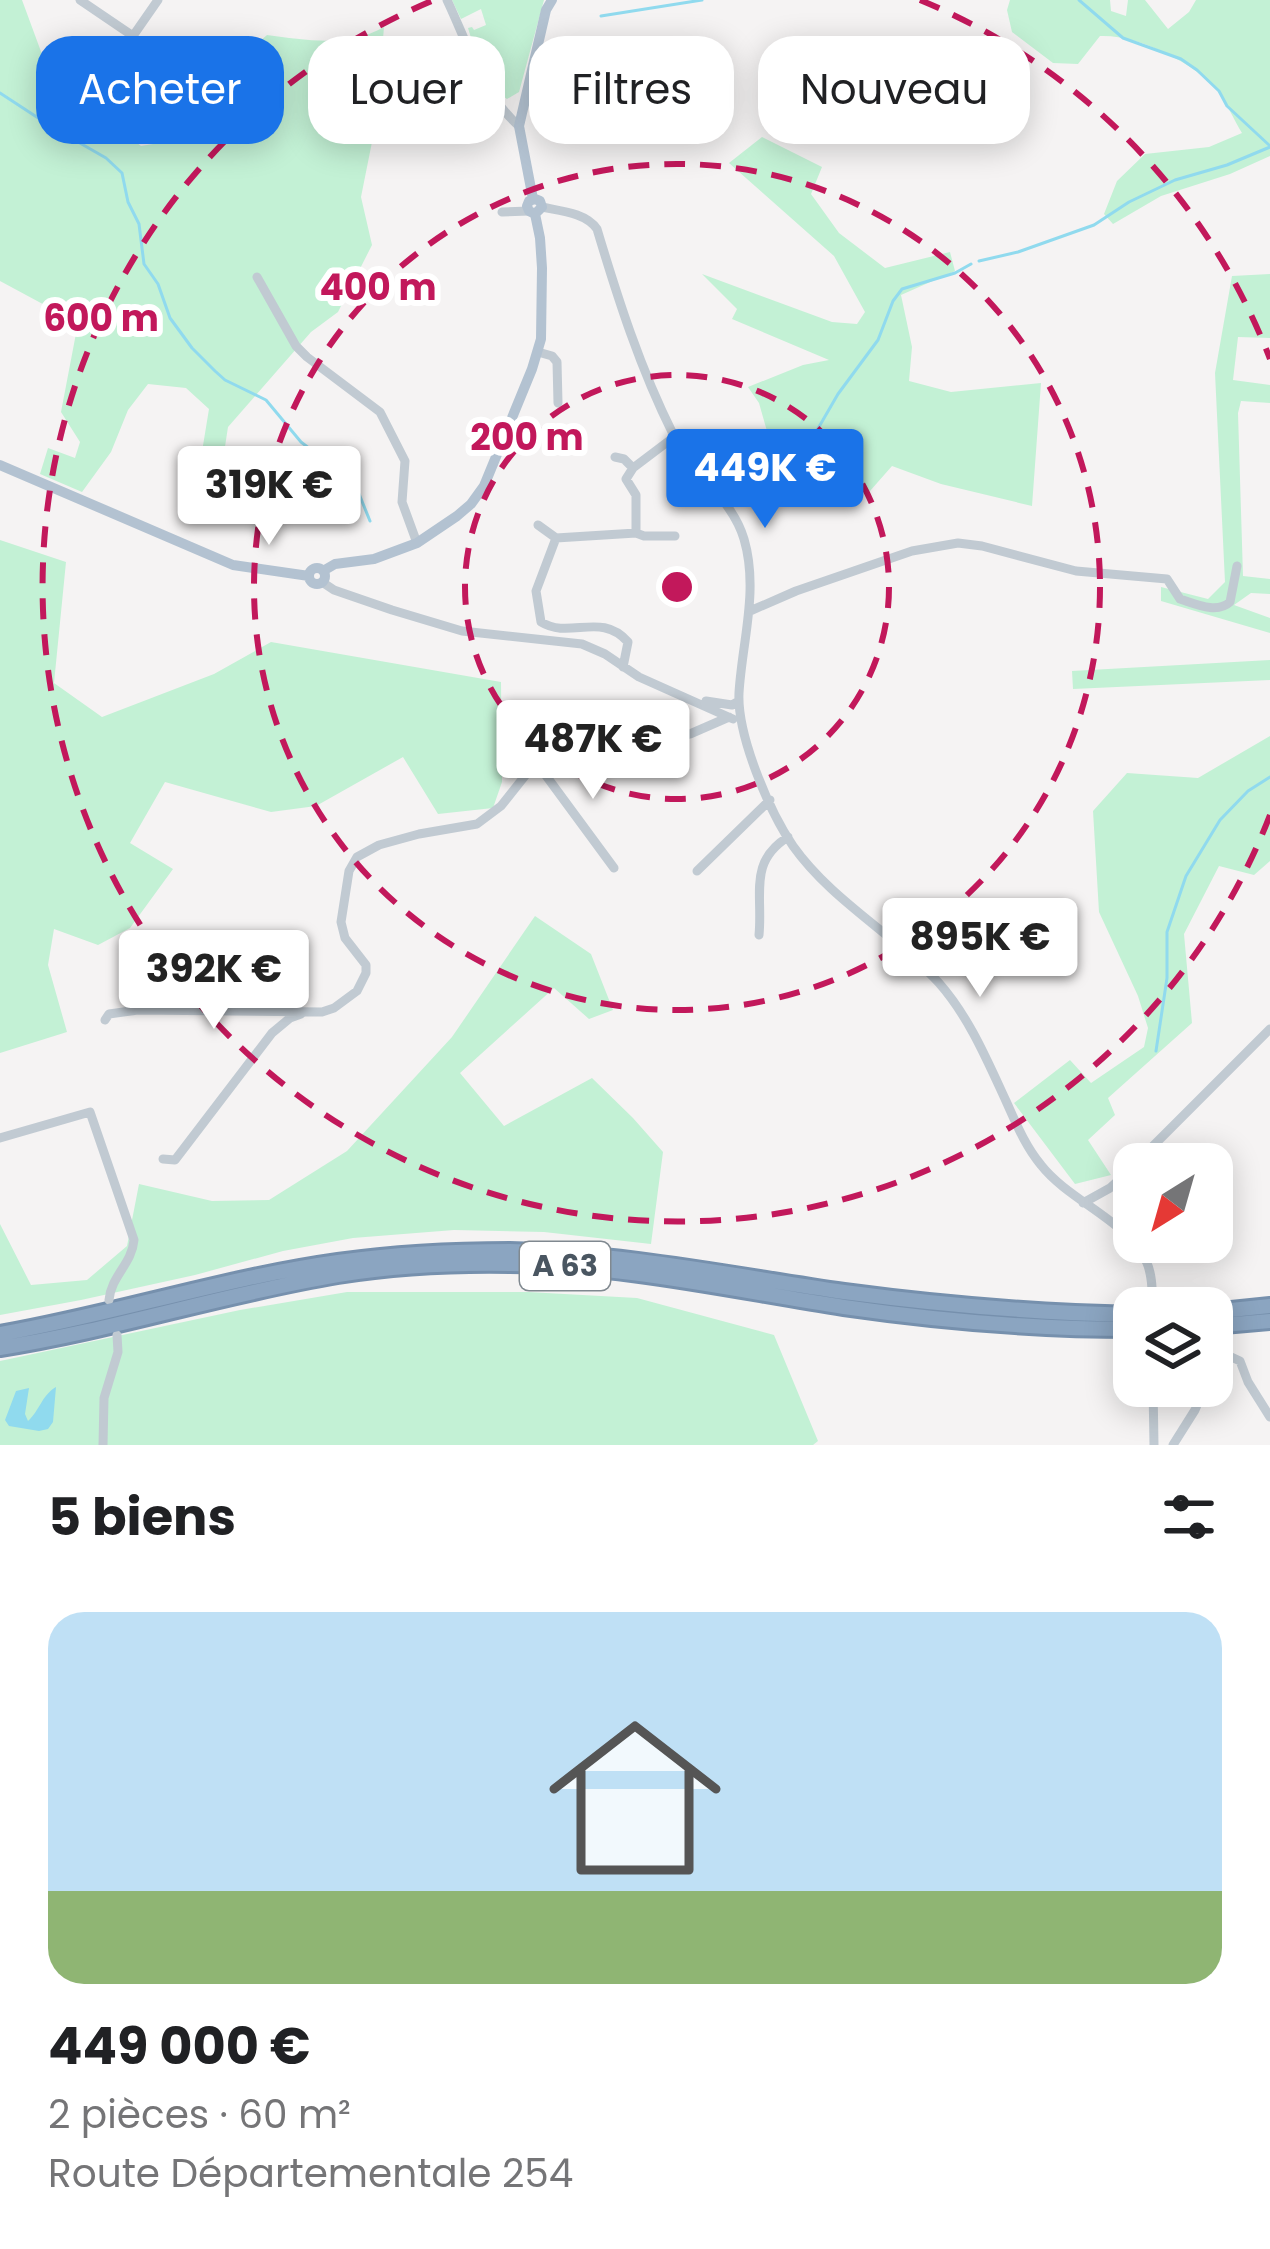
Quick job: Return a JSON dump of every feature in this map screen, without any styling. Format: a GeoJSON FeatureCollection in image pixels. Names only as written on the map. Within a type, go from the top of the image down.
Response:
{"type":"FeatureCollection","features":[{"type":"Feature","properties":{"kind":"highway","name":"A 63"},"geometry":{"type":"LineString","coordinates":[[0,1334],[240,1280],[337,1262],[431,1253],[591,1256],[957,1307],[1113,1314]]}},
{"type":"Feature","properties":{"kind":"highway","name":"A 63"},"geometry":{"type":"LineString","coordinates":[[0,1348],[340,1275],[431,1264],[592,1268],[958,1322],[1113,1329]]}},
{"type":"Feature","properties":{"kind":"highway"},"geometry":{"type":"LineString","coordinates":[[1233,1310],[1270,1306]]}},
{"type":"Feature","properties":{"kind":"highway"},"geometry":{"type":"LineString","coordinates":[[1233,1324],[1270,1321]]}},
{"type":"Feature","properties":{"kind":"main road"},"geometry":{"type":"LineString","coordinates":[[0,465],[233,565],[309,576],[314,568],[322,576],[335,565],[374,559],[417,543],[457,516],[484,486],[538,352],[540,238],[519,126],[552,0]]}},
{"type":"Feature","properties":{"kind":"street"},"geometry":{"type":"LineString","coordinates":[[80,0],[133,36],[158,0]]}},
{"type":"Feature","properties":{"kind":"street"},"geometry":{"type":"LineString","coordinates":[[447,0],[463,36]]}},
{"type":"Feature","properties":{"kind":"street"},"geometry":{"type":"LineString","coordinates":[[505,102],[521,110]]}},
{"type":"Feature","properties":{"kind":"street"},"geometry":{"type":"LineString","coordinates":[[505,111],[519,126]]}},
{"type":"Feature","properties":{"kind":"street"},"geometry":{"type":"LineString","coordinates":[[105,1020],[109,1014],[152,1009],[322,1012],[334,1008],[357,992],[366,973],[341,922],[349,871],[357,857],[418,834],[477,824],[501,806],[536,762],[578,730],[604,728],[666,741],[708,727],[728,709],[750,611],[747,554],[739,526],[674,437],[622,314],[593,222],[535,208],[502,212]]}},
{"type":"Feature","properties":{"kind":"street"},"geometry":{"type":"LineString","coordinates":[[257,278],[296,346],[380,412],[405,461],[402,502],[417,543]]}},
{"type":"Feature","properties":{"kind":"street"},"geometry":{"type":"LineString","coordinates":[[538,352],[557,362],[558,404]]}},
{"type":"Feature","properties":{"kind":"street"},"geometry":{"type":"LineString","coordinates":[[641,539],[637,495],[626,479],[633,468],[674,437]]}},
{"type":"Feature","properties":{"kind":"street"},"geometry":{"type":"LineString","coordinates":[[615,457],[633,468]]}},
{"type":"Feature","properties":{"kind":"street"},"geometry":{"type":"LineString","coordinates":[[538,525],[556,538],[675,536]]}},
{"type":"Feature","properties":{"kind":"street"},"geometry":{"type":"LineString","coordinates":[[556,538],[536,591],[541,622],[553,629],[603,626],[620,632],[628,642],[623,667]]}},
{"type":"Feature","properties":{"kind":"street"},"geometry":{"type":"LineString","coordinates":[[750,611],[796,590],[913,551],[958,543],[1076,571],[1167,579],[1180,599],[1220,608],[1230,602],[1237,566]]}},
{"type":"Feature","properties":{"kind":"street"},"geometry":{"type":"LineString","coordinates":[[322,576],[334,590],[462,631],[582,644],[639,677],[728,709],[741,723],[788,837],[812,868],[926,969],[954,1001],[1028,1147],[1054,1180],[1139,1249],[1152,1287]]}},
{"type":"Feature","properties":{"kind":"street"},"geometry":{"type":"LineString","coordinates":[[728,709],[741,723]]}},
{"type":"Feature","properties":{"kind":"street"},"geometry":{"type":"LineString","coordinates":[[536,762],[614,868]]}},
{"type":"Feature","properties":{"kind":"street"},"geometry":{"type":"LineString","coordinates":[[697,871],[770,800]]}},
{"type":"Feature","properties":{"kind":"street"},"geometry":{"type":"LineString","coordinates":[[759,935],[759,870],[774,846],[788,837]]}},
{"type":"Feature","properties":{"kind":"street"},"geometry":{"type":"LineString","coordinates":[[163,1159],[175,1160],[272,1033],[306,1012]]}},
{"type":"Feature","properties":{"kind":"street"},"geometry":{"type":"LineString","coordinates":[[1157,1143],[1270,1029]]}},
{"type":"Feature","properties":{"kind":"street"},"geometry":{"type":"LineString","coordinates":[[0,1138],[90,1112],[134,1240],[133,1252],[110,1285],[109,1300]]}},
{"type":"Feature","properties":{"kind":"street"},"geometry":{"type":"LineString","coordinates":[[1083,1203],[1113,1185]]}},
{"type":"Feature","properties":{"kind":"street"},"geometry":{"type":"LineString","coordinates":[[103,1445],[104,1398],[118,1352],[117,1335]]}},
{"type":"Feature","properties":{"kind":"street"},"geometry":{"type":"LineString","coordinates":[[1233,1358],[1240,1361],[1270,1417]]}},
{"type":"Feature","properties":{"kind":"street"},"geometry":{"type":"LineString","coordinates":[[1154,1407],[1154,1445]]}},
{"type":"Feature","properties":{"kind":"street"},"geometry":{"type":"LineString","coordinates":[[1173,1445],[1196,1407]]}},
{"type":"Feature","properties":{"kind":"green space"},"geometry":{"type":"Polygon","coordinates":[[[0,0],[22,0],[36,38],[36,144],[284,144],[284,37],[308,40],[308,144],[372,144],[361,197],[372,245],[338,312],[311,332],[228,427],[221,473],[199,470],[209,409],[186,388],[148,384],[128,410],[111,452],[82,492],[40,474],[48,448],[75,458],[80,442],[61,412],[78,323],[0,281],[0,0]]]}},
{"type":"Feature","properties":{"kind":"green space"},"geometry":{"type":"Polygon","coordinates":[[[452,0],[544,0],[534,36],[529,36],[519,92],[505,97],[505,36],[471,36],[468,28],[486,25],[481,9],[461,19],[452,0]]]}},
{"type":"Feature","properties":{"kind":"green space"},"geometry":{"type":"Polygon","coordinates":[[[1010,0],[1110,0],[1111,11],[1126,16],[1128,0],[1145,0],[1168,29],[1196,0],[1270,0],[1270,156],[1161,196],[1113,224],[1104,214],[1117,181],[1145,154],[1209,147],[1242,133],[1221,96],[1180,61],[1148,45],[1100,36],[1078,64],[1053,63],[1030,46],[1030,36],[1012,32],[1007,10],[1010,0]]]}},
{"type":"Feature","properties":{"kind":"green space"},"geometry":{"type":"Polygon","coordinates":[[[758,140],[822,167],[811,194],[839,233],[885,268],[950,252],[955,271],[901,295],[912,347],[909,381],[951,392],[1041,383],[1032,506],[941,484],[892,466],[870,491],[772,449],[759,403],[748,387],[829,360],[732,319],[737,309],[702,274],[832,322],[857,324],[865,312],[834,256],[729,163],[758,140]]]}},
{"type":"Feature","properties":{"kind":"green space"},"geometry":{"type":"Polygon","coordinates":[[[1270,274],[1270,338],[1238,337],[1233,380],[1270,385],[1270,403],[1241,401],[1238,413],[1243,576],[1270,579],[1270,594],[1251,593],[1234,605],[1270,618],[1270,633],[1161,601],[1161,587],[1208,599],[1225,582],[1215,373],[1232,276],[1270,274]]]}},
{"type":"Feature","properties":{"kind":"green space"},"geometry":{"type":"Polygon","coordinates":[[[0,540],[66,562],[54,683],[102,717],[214,674],[271,642],[501,682],[502,782],[493,808],[438,814],[403,757],[316,806],[271,812],[165,782],[130,843],[173,869],[130,928],[98,945],[54,929],[48,965],[67,1032],[0,1053],[0,540]]]}},
{"type":"Feature","properties":{"kind":"green space"},"geometry":{"type":"Polygon","coordinates":[[[1270,660],[1270,680],[1073,689],[1072,671],[1270,660]]]}},
{"type":"Feature","properties":{"kind":"green space"},"geometry":{"type":"Polygon","coordinates":[[[1270,736],[1270,861],[1254,875],[1219,866],[1184,934],[1192,1023],[1108,1098],[1115,1115],[1088,1140],[1111,1175],[1075,1184],[1014,1103],[1070,1060],[1091,1083],[1144,1047],[1148,1028],[1099,912],[1093,811],[1127,773],[1198,778],[1270,736]]]}},
{"type":"Feature","properties":{"kind":"green space"},"geometry":{"type":"Polygon","coordinates":[[[535,916],[591,954],[613,1010],[589,1019],[554,988],[460,1073],[504,1126],[592,1078],[663,1152],[651,1244],[544,1232],[454,1230],[353,1238],[0,1315],[0,1224],[31,1285],[87,1280],[127,1246],[139,1184],[212,1201],[269,1200],[347,1151],[452,1037],[535,916]]]}},
{"type":"Feature","properties":{"kind":"green space"},"geometry":{"type":"Polygon","coordinates":[[[347,1292],[528,1292],[637,1298],[774,1335],[818,1441],[813,1445],[0,1445],[0,1361],[347,1292]]]}},
{"type":"Feature","properties":{"kind":"water"},"geometry":{"type":"Polygon","coordinates":[[[56,1387],[53,1422],[48,1429],[9,1426],[5,1420],[16,1391],[29,1388],[28,1421],[56,1387]]]}},
{"type":"Feature","properties":{"kind":"waterway"},"geometry":{"type":"LineString","coordinates":[[601,16],[702,0]]}},
{"type":"Feature","properties":{"kind":"waterway"},"geometry":{"type":"LineString","coordinates":[[1079,0],[1123,38],[1181,59],[1197,70],[1269,145]]}},
{"type":"Feature","properties":{"kind":"waterway"},"geometry":{"type":"LineString","coordinates":[[0,93],[106,158],[122,173],[139,224],[144,264],[158,284],[170,318],[225,380],[266,400],[301,442],[355,484],[370,521]]}},
{"type":"Feature","properties":{"kind":"waterway"},"geometry":{"type":"LineString","coordinates":[[979,261],[1094,225],[1175,180],[1270,147]]}},
{"type":"Feature","properties":{"kind":"waterway"},"geometry":{"type":"LineString","coordinates":[[816,432],[878,340],[902,289],[971,264]]}},
{"type":"Feature","properties":{"kind":"waterway"},"geometry":{"type":"LineString","coordinates":[[1156,1051],[1167,978],[1167,932],[1186,876],[1220,820],[1248,791],[1270,777]]}}]}
